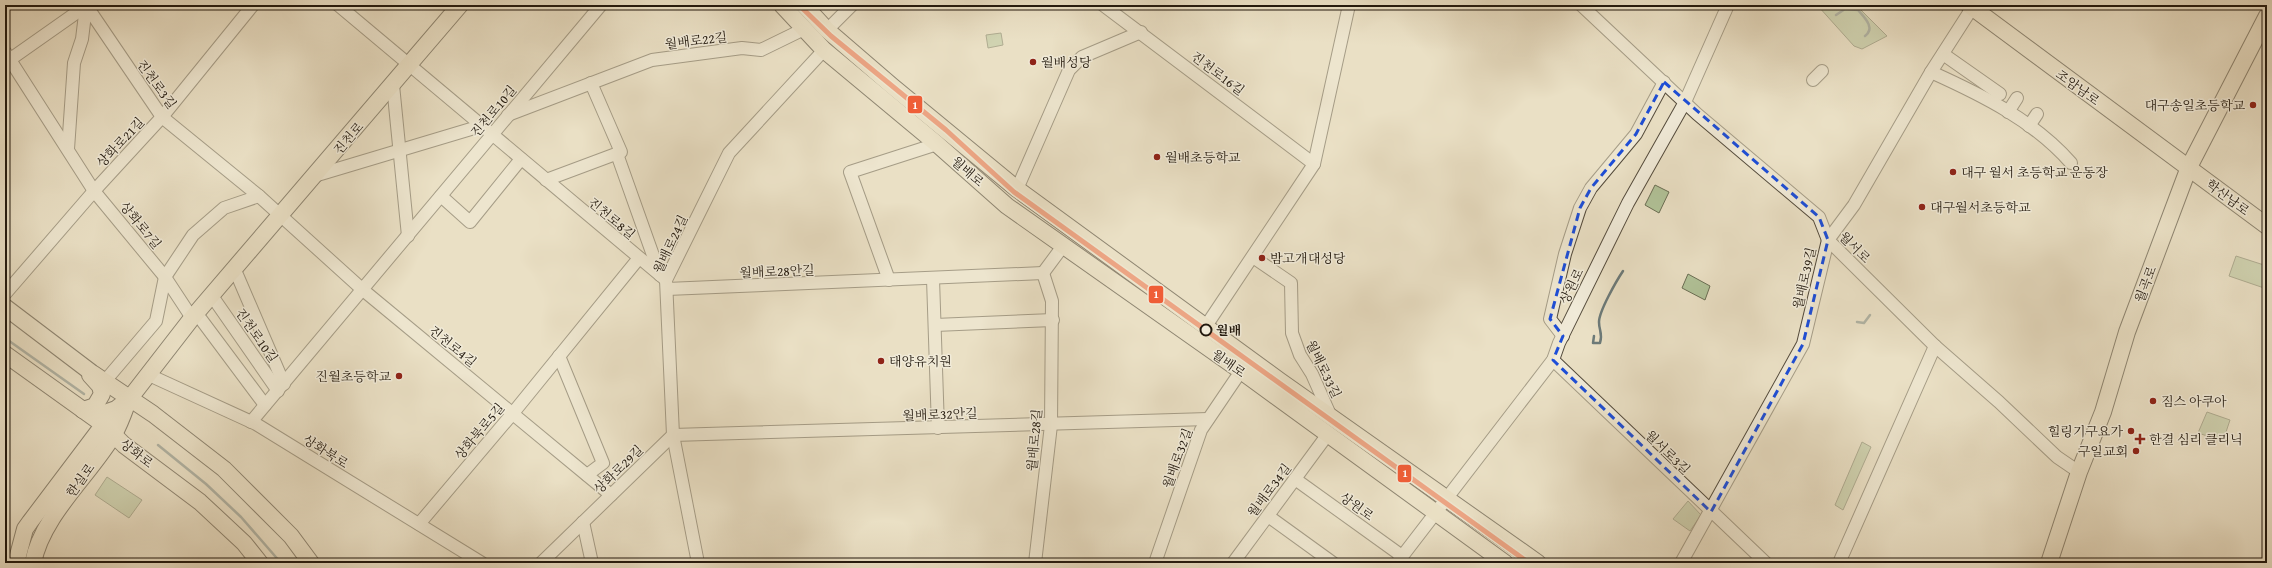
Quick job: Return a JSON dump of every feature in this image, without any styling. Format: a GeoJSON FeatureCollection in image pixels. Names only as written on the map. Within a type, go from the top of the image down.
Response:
{"type":"FeatureCollection","features":[{"type":"Feature","properties":{"kind":"main road","name":"진천로"},"geometry":{"type":"LineString","coordinates":[[130,398],[195,316],[460,5]]}},
{"type":"Feature","properties":{"kind":"main road","name":"월배로"},"geometry":{"type":"LineString","coordinates":[[782,5],[824,50],[937,144],[1008,206],[1241,371],[1505,563]]}},
{"type":"Feature","properties":{"kind":"main road","name":"월배로"},"geometry":{"type":"LineString","coordinates":[[804,5],[827,30],[1017,189],[1331,417],[1538,563]]}},
{"type":"Feature","properties":{"kind":"main road","name":"조암남로"},"geometry":{"type":"LineString","coordinates":[[1971,6],[2189,167]]}},
{"type":"Feature","properties":{"kind":"main road","name":"월곡로"},"geometry":{"type":"LineString","coordinates":[[2049,563],[2079,472],[2103,412],[2127,332],[2189,167],[2267,16]]}},
{"type":"Feature","properties":{"kind":"main road","name":"학산남로"},"geometry":{"type":"LineString","coordinates":[[2189,167],[2267,226]]}},
{"type":"Feature","properties":{"kind":"main road"},"geometry":{"type":"LineString","coordinates":[[5,307],[224,469],[291,536],[311,563]]}},
{"type":"Feature","properties":{"kind":"main road","name":"상화로"},"geometry":{"type":"LineString","coordinates":[[5,354],[83,410],[200,502],[244,543],[260,563]]}},
{"type":"Feature","properties":{"kind":"main road"},"geometry":{"type":"LineString","coordinates":[[81,364],[100,386],[102,394],[95,406],[83,410]]}},
{"type":"Feature","properties":{"kind":"main road"},"geometry":{"type":"LineString","coordinates":[[83,410],[99,415],[116,409],[130,398]]}},
{"type":"Feature","properties":{"kind":"main road","name":"한실로"},"geometry":{"type":"LineString","coordinates":[[33,563],[40,540],[45,531],[130,398]]}},
{"type":"Feature","properties":{"kind":"main road","name":"한실로"},"geometry":{"type":"LineString","coordinates":[[16,563],[25,530],[30,522],[109,430],[116,409]]}},
{"type":"Feature","properties":{"kind":"street","name":"상화로21길"},"geometry":{"type":"LineString","coordinates":[[5,294],[94,191],[162,117],[253,5]]}},
{"type":"Feature","properties":{"kind":"street","name":"진천로8길"},"geometry":{"type":"LineString","coordinates":[[338,5],[408,66],[639,258],[664,282]]}},
{"type":"Feature","properties":{"kind":"street","name":"진천로10길"},"geometry":{"type":"LineString","coordinates":[[251,422],[408,236],[491,134],[602,5]]}},
{"type":"Feature","properties":{"kind":"street"},"geometry":{"type":"LineString","coordinates":[[827,30],[852,5]]}},
{"type":"Feature","properties":{"kind":"street","name":"진천로16길"},"geometry":{"type":"LineString","coordinates":[[1103,5],[1141,32],[1314,164]]}},
{"type":"Feature","properties":{"kind":"street"},"geometry":{"type":"LineString","coordinates":[[1206,326],[1314,164],[1349,5]]}},
{"type":"Feature","properties":{"kind":"street","name":"월서로"},"geometry":{"type":"LineString","coordinates":[[1581,5],[1685,102],[1819,217],[1828,240],[1935,346],[1999,402],[2057,458],[2079,472]]}},
{"type":"Feature","properties":{"kind":"street","name":"상원로"},"geometry":{"type":"LineString","coordinates":[[1295,479],[1400,560],[1553,360],[1563,336],[1628,203],[1685,102],[1728,5]]}},
{"type":"Feature","properties":{"kind":"street","name":"진천로3길"},"geometry":{"type":"LineString","coordinates":[[86,6],[162,117],[281,215]]}},
{"type":"Feature","properties":{"kind":"street"},"geometry":{"type":"LineString","coordinates":[[7,58],[86,6]]}},
{"type":"Feature","properties":{"kind":"street"},"geometry":{"type":"LineString","coordinates":[[68,150],[74,63],[82,38],[86,6]]}},
{"type":"Feature","properties":{"kind":"street","name":"월배로39길"},"geometry":{"type":"LineString","coordinates":[[1681,563],[1711,512],[1803,344],[1828,240],[1854,205],[1971,6]]}},
{"type":"Feature","properties":{"kind":"street","name":"월배로22길"},"geometry":{"type":"LineString","coordinates":[[507,116],[652,60],[742,48],[761,50],[804,29]]}},
{"type":"Feature","properties":{"kind":"street"},"geometry":{"type":"LineString","coordinates":[[1017,189],[1069,70],[1082,56],[1141,32]]}},
{"type":"Feature","properties":{"kind":"street","name":"월배로24길"},"geometry":{"type":"LineString","coordinates":[[698,563],[673,435],[664,282],[730,153],[824,50]]}},
{"type":"Feature","properties":{"kind":"street"},"geometry":{"type":"LineString","coordinates":[[1943,54],[2000,94]]}},
{"type":"Feature","properties":{"kind":"street","name":"상화로7길"},"geometry":{"type":"LineString","coordinates":[[7,58],[94,191],[195,316]]}},
{"type":"Feature","properties":{"kind":"street"},"geometry":{"type":"LineString","coordinates":[[1813,80],[1822,71]]}},
{"type":"Feature","properties":{"kind":"street"},"geometry":{"type":"LineString","coordinates":[[1931,72],[1980,95],[2030,126],[2053,143],[2071,162]]}},
{"type":"Feature","properties":{"kind":"street"},"geometry":{"type":"LineString","coordinates":[[1563,336],[1550,319],[1564,261],[1580,208],[1591,188],[1636,134],[1664,82]]}},
{"type":"Feature","properties":{"kind":"street"},"geometry":{"type":"LineString","coordinates":[[546,180],[619,153],[591,83]]}},
{"type":"Feature","properties":{"kind":"street"},"geometry":{"type":"LineString","coordinates":[[393,85],[408,236]]}},
{"type":"Feature","properties":{"kind":"street"},"geometry":{"type":"LineString","coordinates":[[2008,112],[2017,98]]}},
{"type":"Feature","properties":{"kind":"street"},"geometry":{"type":"LineString","coordinates":[[2030,126],[2037,114]]}},
{"type":"Feature","properties":{"kind":"street"},"geometry":{"type":"LineString","coordinates":[[314,176],[399,149],[481,126]]}},
{"type":"Feature","properties":{"kind":"street"},"geometry":{"type":"LineString","coordinates":[[889,280],[850,172],[937,144]]}},
{"type":"Feature","properties":{"kind":"street","name":"진천로8길"},"geometry":{"type":"LineString","coordinates":[[619,153],[664,282]]}},
{"type":"Feature","properties":{"kind":"street"},"geometry":{"type":"LineString","coordinates":[[441,196],[470,222],[521,159]]}},
{"type":"Feature","properties":{"kind":"street"},"geometry":{"type":"LineString","coordinates":[[105,381],[156,321],[165,277],[192,235],[224,208],[259,196]]}},
{"type":"Feature","properties":{"kind":"street","name":"진천로4길"},"geometry":{"type":"LineString","coordinates":[[281,215],[363,290],[611,495]]}},
{"type":"Feature","properties":{"kind":"street"},"geometry":{"type":"LineString","coordinates":[[1043,273],[1063,246]]}},
{"type":"Feature","properties":{"kind":"street","name":"월배로33길"},"geometry":{"type":"LineString","coordinates":[[1253,257],[1291,282],[1292,333],[1300,355],[1312,374],[1331,417]]}},
{"type":"Feature","properties":{"kind":"street","name":"상화북로5길"},"geometry":{"type":"LineString","coordinates":[[419,524],[513,413],[639,258]]}},
{"type":"Feature","properties":{"kind":"street"},"geometry":{"type":"LineString","coordinates":[[235,270],[281,387]]}},
{"type":"Feature","properties":{"kind":"street","name":"월배로28안길"},"geometry":{"type":"LineString","coordinates":[[664,282],[933,279],[1043,273]]}},
{"type":"Feature","properties":{"kind":"street","name":"월배로28길"},"geometry":{"type":"LineString","coordinates":[[1034,563],[1051,425],[1052,301],[1043,273]]}},
{"type":"Feature","properties":{"kind":"street"},"geometry":{"type":"LineString","coordinates":[[933,279],[938,428]]}},
{"type":"Feature","properties":{"kind":"street","name":"진천로10길"},"geometry":{"type":"LineString","coordinates":[[212,296],[281,387]]}},
{"type":"Feature","properties":{"kind":"street"},"geometry":{"type":"LineString","coordinates":[[195,316],[265,405]]}},
{"type":"Feature","properties":{"kind":"street"},"geometry":{"type":"LineString","coordinates":[[934,325],[1053,320]]}},
{"type":"Feature","properties":{"kind":"street"},"geometry":{"type":"LineString","coordinates":[[1839,563],[1935,346]]}},
{"type":"Feature","properties":{"kind":"street"},"geometry":{"type":"LineString","coordinates":[[559,356],[603,463],[587,474]]}},
{"type":"Feature","properties":{"kind":"street","name":"월서로3길"},"geometry":{"type":"LineString","coordinates":[[1553,360],[1766,563]]}},
{"type":"Feature","properties":{"kind":"street","name":"월배로32길"},"geometry":{"type":"LineString","coordinates":[[1155,563],[1201,430],[1241,371]]}},
{"type":"Feature","properties":{"kind":"street","name":"상화북로"},"geometry":{"type":"LineString","coordinates":[[149,375],[251,422],[482,563]]}},
{"type":"Feature","properties":{"kind":"street","name":"월배로32안길"},"geometry":{"type":"LineString","coordinates":[[673,435],[1051,425],[1208,419]]}},
{"type":"Feature","properties":{"kind":"street","name":"월배로34길"},"geometry":{"type":"LineString","coordinates":[[1233,563],[1328,434]]}},
{"type":"Feature","properties":{"kind":"street","name":"상화로29길"},"geometry":{"type":"LineString","coordinates":[[540,563],[673,435]]}},
{"type":"Feature","properties":{"kind":"street"},"geometry":{"type":"LineString","coordinates":[[1268,516],[1332,563]]}},
{"type":"Feature","properties":{"kind":"street"},"geometry":{"type":"LineString","coordinates":[[583,522],[592,563]]}},
{"type":"Feature","properties":{"kind":"highlighted area"},"geometry":{"type":"Polygon","coordinates":[[[1664,82],[1819,217],[1828,240],[1803,344],[1711,512],[1553,360],[1563,336],[1550,319],[1580,208],[1591,188],[1636,134],[1664,82]]]}},
{"type":"Feature","properties":{"kind":"green space"},"geometry":{"type":"Polygon","coordinates":[[[1856,5],[1887,36],[1862,49],[1854,46],[1818,6],[1856,5]]]}},
{"type":"Feature","properties":{"kind":"green space"},"geometry":{"type":"Polygon","coordinates":[[[1001,33],[1003,45],[988,48],[986,35],[1001,33]]]}},
{"type":"Feature","properties":{"kind":"green space"},"geometry":{"type":"Polygon","coordinates":[[[1655,185],[1669,192],[1659,213],[1645,205],[1655,185]]]}},
{"type":"Feature","properties":{"kind":"green space"},"geometry":{"type":"Polygon","coordinates":[[[2236,256],[2267,266],[2267,289],[2229,276],[2236,256]]]}},
{"type":"Feature","properties":{"kind":"green space"},"geometry":{"type":"Polygon","coordinates":[[[1688,274],[1710,286],[1705,300],[1682,288],[1688,274]]]}},
{"type":"Feature","properties":{"kind":"green space"},"geometry":{"type":"Polygon","coordinates":[[[2207,412],[2230,420],[2223,441],[2198,433],[2207,412]]]}},
{"type":"Feature","properties":{"kind":"green space"},"geometry":{"type":"Polygon","coordinates":[[[1862,442],[1871,447],[1843,510],[1835,505],[1862,442]]]}},
{"type":"Feature","properties":{"kind":"green space"},"geometry":{"type":"Polygon","coordinates":[[[107,477],[142,500],[129,518],[95,495],[107,477]]]}},
{"type":"Feature","properties":{"kind":"green space"},"geometry":{"type":"Polygon","coordinates":[[[1688,501],[1701,515],[1690,531],[1673,519],[1688,501]]]}},
{"type":"Feature","properties":{"kind":"waterway"},"geometry":{"type":"LineString","coordinates":[[1836,15],[1845,9],[1858,10],[1866,19],[1869,26],[1868,33],[1865,36]]}},
{"type":"Feature","properties":{"kind":"waterway"},"geometry":{"type":"LineString","coordinates":[[1594,336],[1593,343],[1600,343],[1600,317],[1609,296],[1623,271]]}},
{"type":"Feature","properties":{"kind":"waterway"},"geometry":{"type":"LineString","coordinates":[[1857,322],[1864,323],[1870,315]]}},
{"type":"Feature","properties":{"kind":"waterway"},"geometry":{"type":"LineString","coordinates":[[5,338],[84,394]]}},
{"type":"Feature","properties":{"kind":"waterway"},"geometry":{"type":"LineString","coordinates":[[158,445],[206,484],[241,517],[281,563]]}},
{"type":"Feature","properties":{"kind":"transit line","name":"1"},"geometry":{"type":"LineString","coordinates":[[799,5],[831,36],[946,130],[1014,192],[1529,563]]}},
{"type":"Feature","properties":{"kind":"place","name":"월배성당"},"geometry":{"type":"Point","coordinates":[1033,62]}},
{"type":"Feature","properties":{"kind":"place","name":"대구송일초등학교"},"geometry":{"type":"Point","coordinates":[2253,105]}},
{"type":"Feature","properties":{"kind":"place","name":"월배초등학교"},"geometry":{"type":"Point","coordinates":[1157,157]}},
{"type":"Feature","properties":{"kind":"place","name":"대구 월서 초등학교 운동장"},"geometry":{"type":"Point","coordinates":[1953,172]}},
{"type":"Feature","properties":{"kind":"place","name":"대구월서초등학교"},"geometry":{"type":"Point","coordinates":[1922,207]}},
{"type":"Feature","properties":{"kind":"place","name":"밤고개대성당"},"geometry":{"type":"Point","coordinates":[1262,258]}},
{"type":"Feature","properties":{"kind":"place","name":"월배"},"geometry":{"type":"Point","coordinates":[1206,330]}},
{"type":"Feature","properties":{"kind":"place","name":"태양유치원"},"geometry":{"type":"Point","coordinates":[881,361]}},
{"type":"Feature","properties":{"kind":"place","name":"진월초등학교"},"geometry":{"type":"Point","coordinates":[399,376]}},
{"type":"Feature","properties":{"kind":"place","name":"짐스 아쿠아"},"geometry":{"type":"Point","coordinates":[2153,401]}},
{"type":"Feature","properties":{"kind":"place","name":"힐링기구요가"},"geometry":{"type":"Point","coordinates":[2131,431]}},
{"type":"Feature","properties":{"kind":"place","name":"한결 심리 클리닉"},"geometry":{"type":"Point","coordinates":[2140,439]}},
{"type":"Feature","properties":{"kind":"place","name":"구일교회"},"geometry":{"type":"Point","coordinates":[2136,451]}}]}
